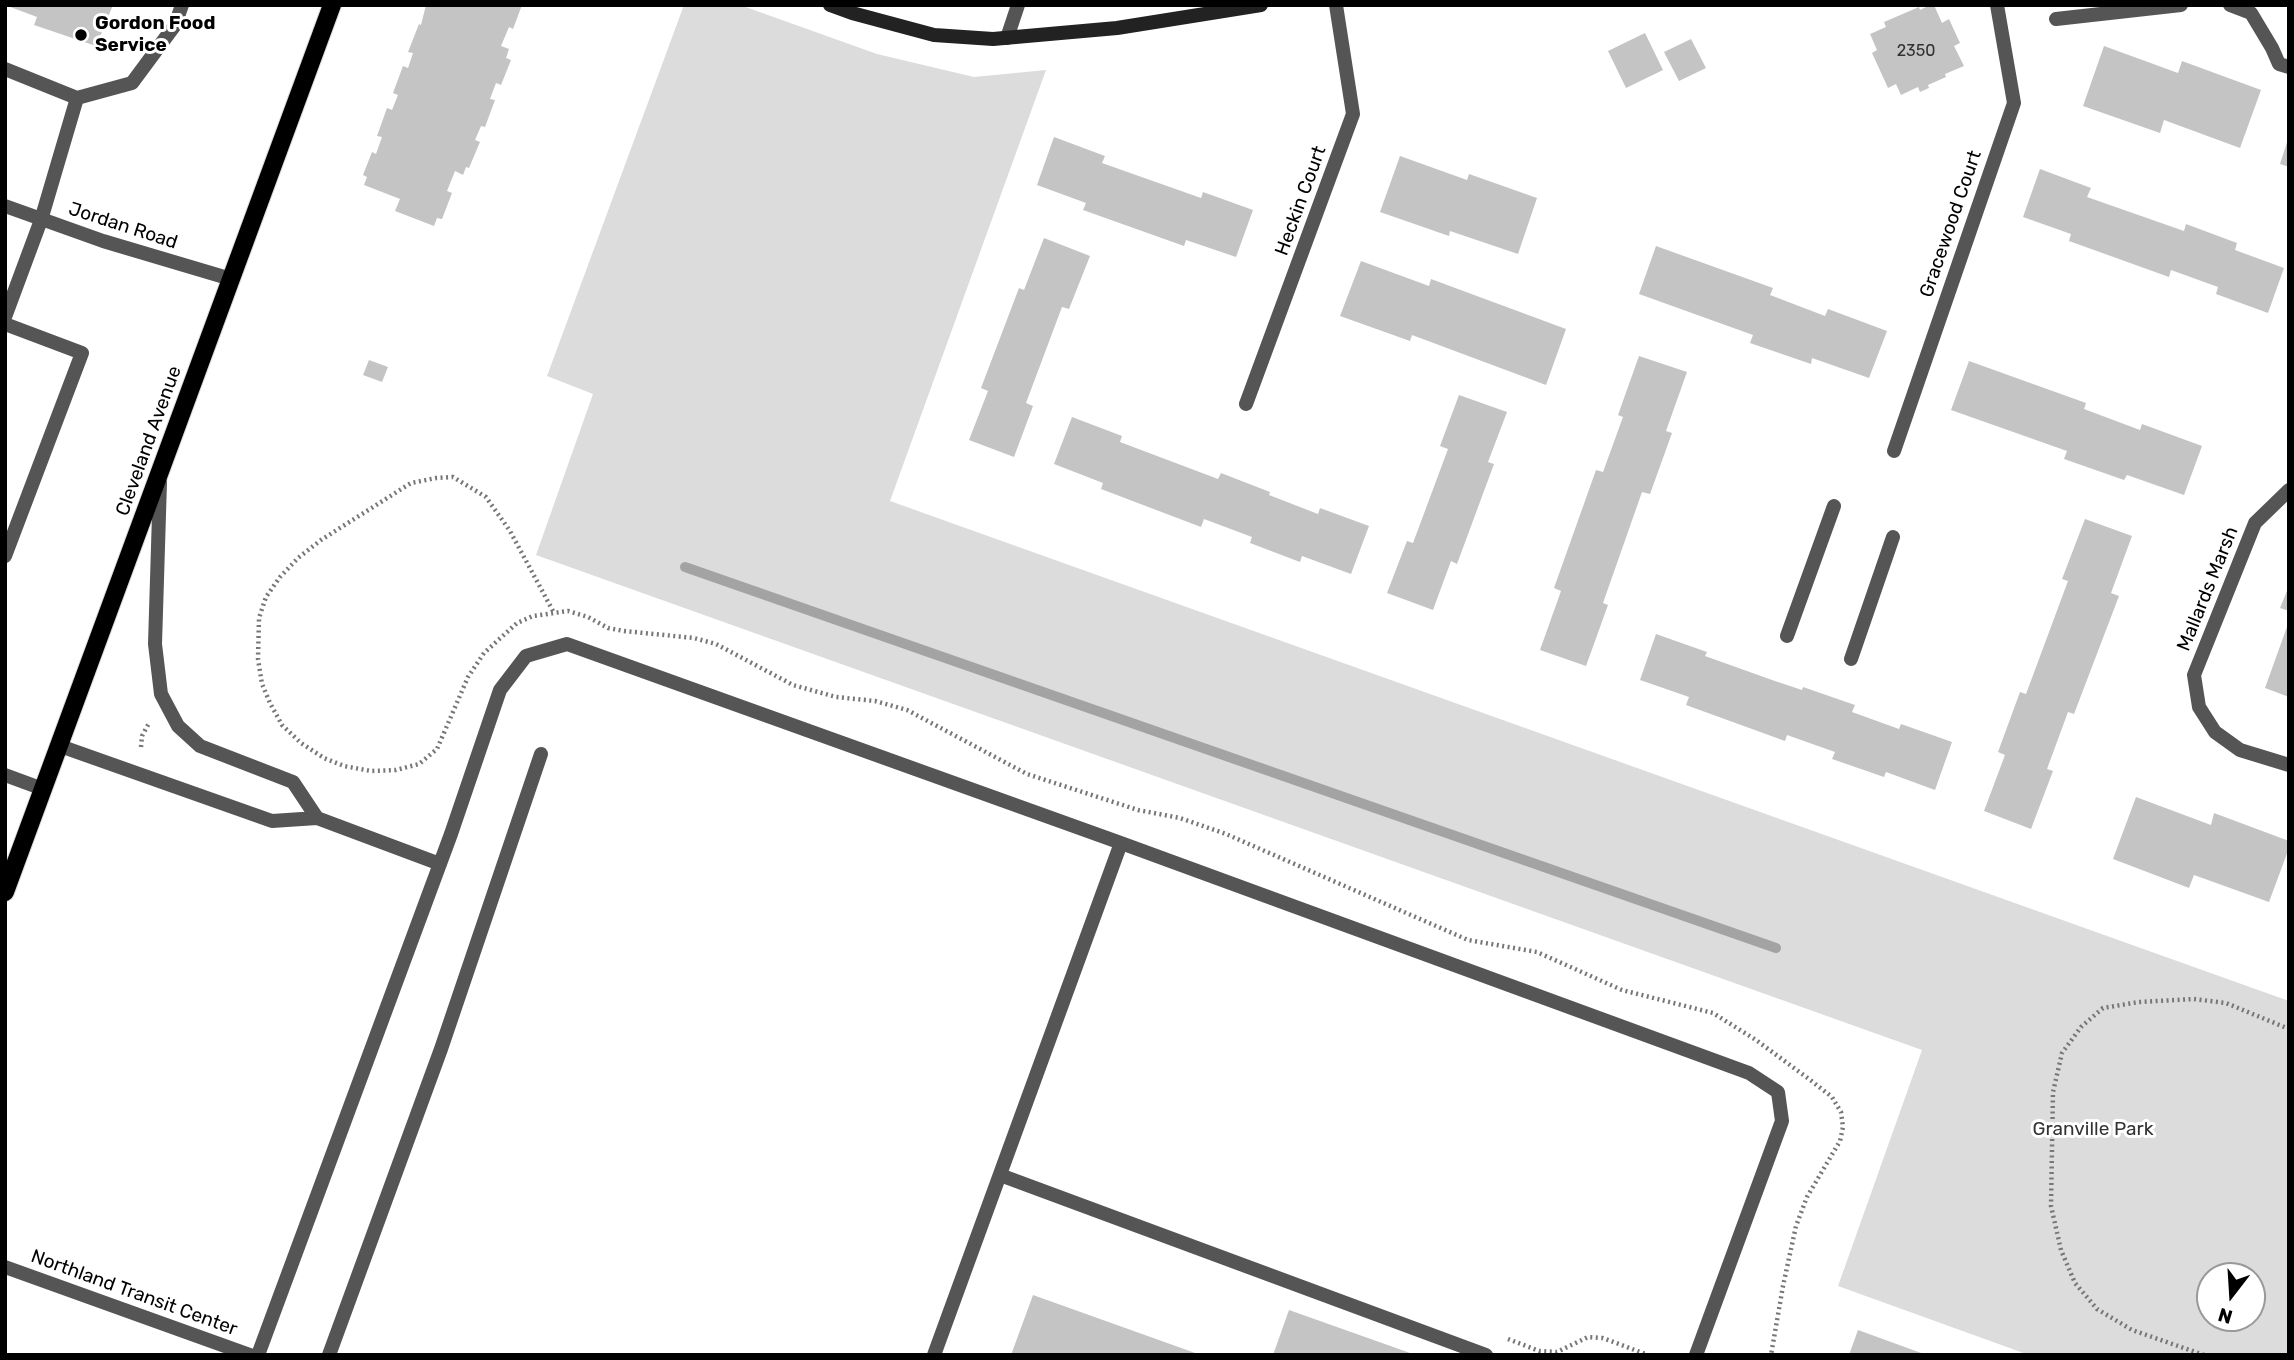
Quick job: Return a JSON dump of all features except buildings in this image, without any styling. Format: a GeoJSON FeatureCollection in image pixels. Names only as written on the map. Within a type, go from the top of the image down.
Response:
{"type":"FeatureCollection","features":[{"type":"Feature","properties":{"kind":"main road","name":"Cleveland Avenue"},"geometry":{"type":"LineString","coordinates":[[5,892],[332,5]]}},
{"type":"Feature","properties":{"kind":"street"},"geometry":{"type":"LineString","coordinates":[[5,69],[76,97],[132,83],[175,25],[182,5]]}},
{"type":"Feature","properties":{"kind":"street"},"geometry":{"type":"LineString","coordinates":[[830,5],[934,35],[1007,38],[1117,28],[1261,5]]}},
{"type":"Feature","properties":{"kind":"street"},"geometry":{"type":"LineString","coordinates":[[1007,38],[1018,5]]}},
{"type":"Feature","properties":{"kind":"street","name":"Heckin Court"},"geometry":{"type":"LineString","coordinates":[[1246,404],[1353,114],[1336,5]]}},
{"type":"Feature","properties":{"kind":"street","name":"Gracewood Court"},"geometry":{"type":"LineString","coordinates":[[1894,452],[2014,103],[1997,5]]}},
{"type":"Feature","properties":{"kind":"street"},"geometry":{"type":"LineString","coordinates":[[2056,19],[2181,5]]}},
{"type":"Feature","properties":{"kind":"street"},"geometry":{"type":"LineString","coordinates":[[2230,5],[2251,13],[2272,48],[2278,64],[2289,68]]}},
{"type":"Feature","properties":{"kind":"street"},"geometry":{"type":"LineString","coordinates":[[5,317],[41,220],[76,97]]}},
{"type":"Feature","properties":{"kind":"street","name":"Jordan Road"},"geometry":{"type":"LineString","coordinates":[[5,206],[149,256],[231,279]]}},
{"type":"Feature","properties":{"kind":"street"},"geometry":{"type":"LineString","coordinates":[[5,324],[82,353],[5,556]]}},
{"type":"Feature","properties":{"kind":"street"},"geometry":{"type":"LineString","coordinates":[[160,472],[155,644],[161,694],[178,726],[200,746],[293,782],[317,818]]}},
{"type":"Feature","properties":{"kind":"street","name":"Mallards Marsh"},"geometry":{"type":"LineString","coordinates":[[2289,489],[2255,523],[2194,675],[2199,707],[2215,732],[2240,750],[2289,765]]}},
{"type":"Feature","properties":{"kind":"street"},"geometry":{"type":"LineString","coordinates":[[1787,636],[1834,506]]}},
{"type":"Feature","properties":{"kind":"street"},"geometry":{"type":"LineString","coordinates":[[1851,659],[1894,537]]}},
{"type":"Feature","properties":{"kind":"street"},"geometry":{"type":"LineString","coordinates":[[258,1355],[440,864],[500,690],[526,656],[567,644],[1749,1073],[1778,1092],[1782,1121],[1696,1355]]}},
{"type":"Feature","properties":{"kind":"street"},"geometry":{"type":"LineString","coordinates":[[60,746],[272,821],[317,818],[440,864]]}},
{"type":"Feature","properties":{"kind":"street"},"geometry":{"type":"LineString","coordinates":[[329,1355],[441,1049],[541,754]]}},
{"type":"Feature","properties":{"kind":"street"},"geometry":{"type":"LineString","coordinates":[[5,775],[43,789]]}},
{"type":"Feature","properties":{"kind":"street"},"geometry":{"type":"LineString","coordinates":[[934,1355],[1121,843]]}},
{"type":"Feature","properties":{"kind":"street"},"geometry":{"type":"LineString","coordinates":[[1000,1175],[1486,1355]]}},
{"type":"Feature","properties":{"kind":"street","name":"Northland Transit Center"},"geometry":{"type":"LineString","coordinates":[[5,1267],[250,1355]]}},
{"type":"Feature","properties":{"kind":"path"},"geometry":{"type":"LineString","coordinates":[[453,477],[486,497],[510,531],[553,611],[533,615],[517,623],[484,653],[468,677],[436,749],[419,764],[396,770],[371,771],[344,766],[324,758],[300,743],[282,725],[262,684],[258,659],[259,618],[267,597],[280,577],[321,540],[411,483],[453,477]]}},
{"type":"Feature","properties":{"kind":"path"},"geometry":{"type":"LineString","coordinates":[[141,752],[142,736],[150,719]]}},
{"type":"Feature","properties":{"kind":"path"},"geometry":{"type":"LineString","coordinates":[[2204,1355],[2132,1330],[2097,1309],[2075,1283],[2060,1250],[2051,1206],[2053,1092],[2062,1053],[2081,1027],[2103,1008],[2139,1002],[2194,999],[2226,1003],[2289,1030]]}},
{"type":"Feature","properties":{"kind":"path"},"geometry":{"type":"LineString","coordinates":[[1508,1339],[1539,1351],[1557,1352],[1588,1337],[1603,1338],[1648,1355]]}},
{"type":"Feature","properties":{"kind":"green space","name":"Granville Park"},"geometry":{"type":"Polygon","coordinates":[[[684,5],[740,5],[877,54],[974,77],[1046,70],[890,501],[2289,1001],[2289,1355],[2029,1355],[1838,1286],[1922,1050],[536,555],[593,394],[547,376],[684,5]]]}},
{"type":"Feature","properties":{"kind":"waterway"},"geometry":{"type":"LineString","coordinates":[[685,567],[1776,948]]}},
{"type":"Feature","properties":{"kind":"place","name":"Gordon Food Service"},"geometry":{"type":"Point","coordinates":[81,35]}}]}
